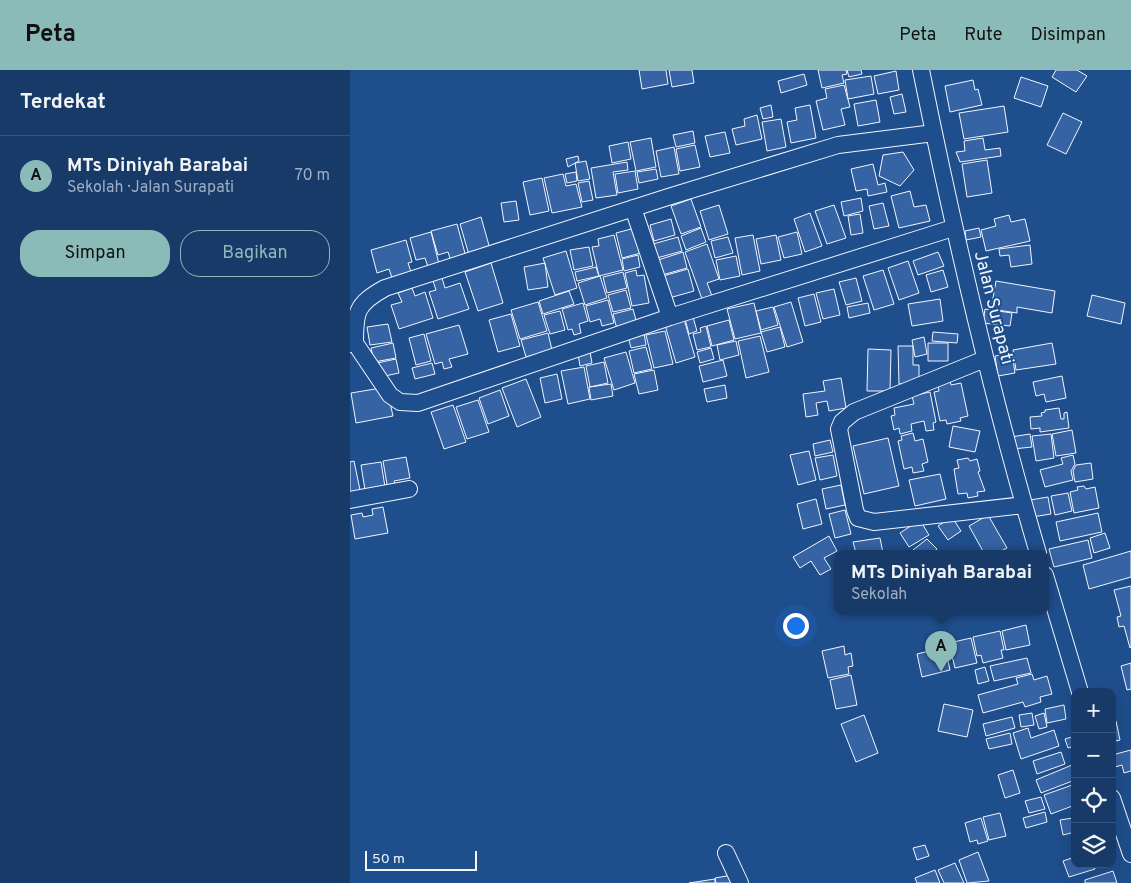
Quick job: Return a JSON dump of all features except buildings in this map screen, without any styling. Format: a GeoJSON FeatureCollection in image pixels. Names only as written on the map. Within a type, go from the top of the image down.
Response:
{"type":"FeatureCollection","features":[{"type":"Feature","properties":{"kind":"street","name":"Jalan Surapati"},"geometry":{"type":"LineString","coordinates":[[921,70],[953,228],[985,359],[1037,550]]}},
{"type":"Feature","properties":{"kind":"street"},"geometry":{"type":"LineString","coordinates":[[934,133],[838,145],[384,288],[368,297],[359,307],[355,320],[353,344],[390,395],[400,402],[418,402],[670,317],[953,228]]}},
{"type":"Feature","properties":{"kind":"street"},"geometry":{"type":"LineString","coordinates":[[633,208],[670,317]]}},
{"type":"Feature","properties":{"kind":"street"},"geometry":{"type":"LineString","coordinates":[[985,359],[854,412],[842,422],[839,429],[854,510],[858,518],[874,522],[1024,505]]}},
{"type":"Feature","properties":{"kind":"street"},"geometry":{"type":"LineString","coordinates":[[350,500],[409,489]]}},
{"type":"Feature","properties":{"kind":"street"},"geometry":{"type":"LineString","coordinates":[[1049,588],[1079,688]]}},
{"type":"Feature","properties":{"kind":"street"},"geometry":{"type":"LineString","coordinates":[[1116,810],[1131,854]]}},
{"type":"Feature","properties":{"kind":"street"},"geometry":{"type":"LineString","coordinates":[[726,853],[740,883]]}},
{"type":"Feature","properties":{"kind":"place","name":"MTs Diniyah Barabai"},"geometry":{"type":"Point","coordinates":[941,672]}}]}
